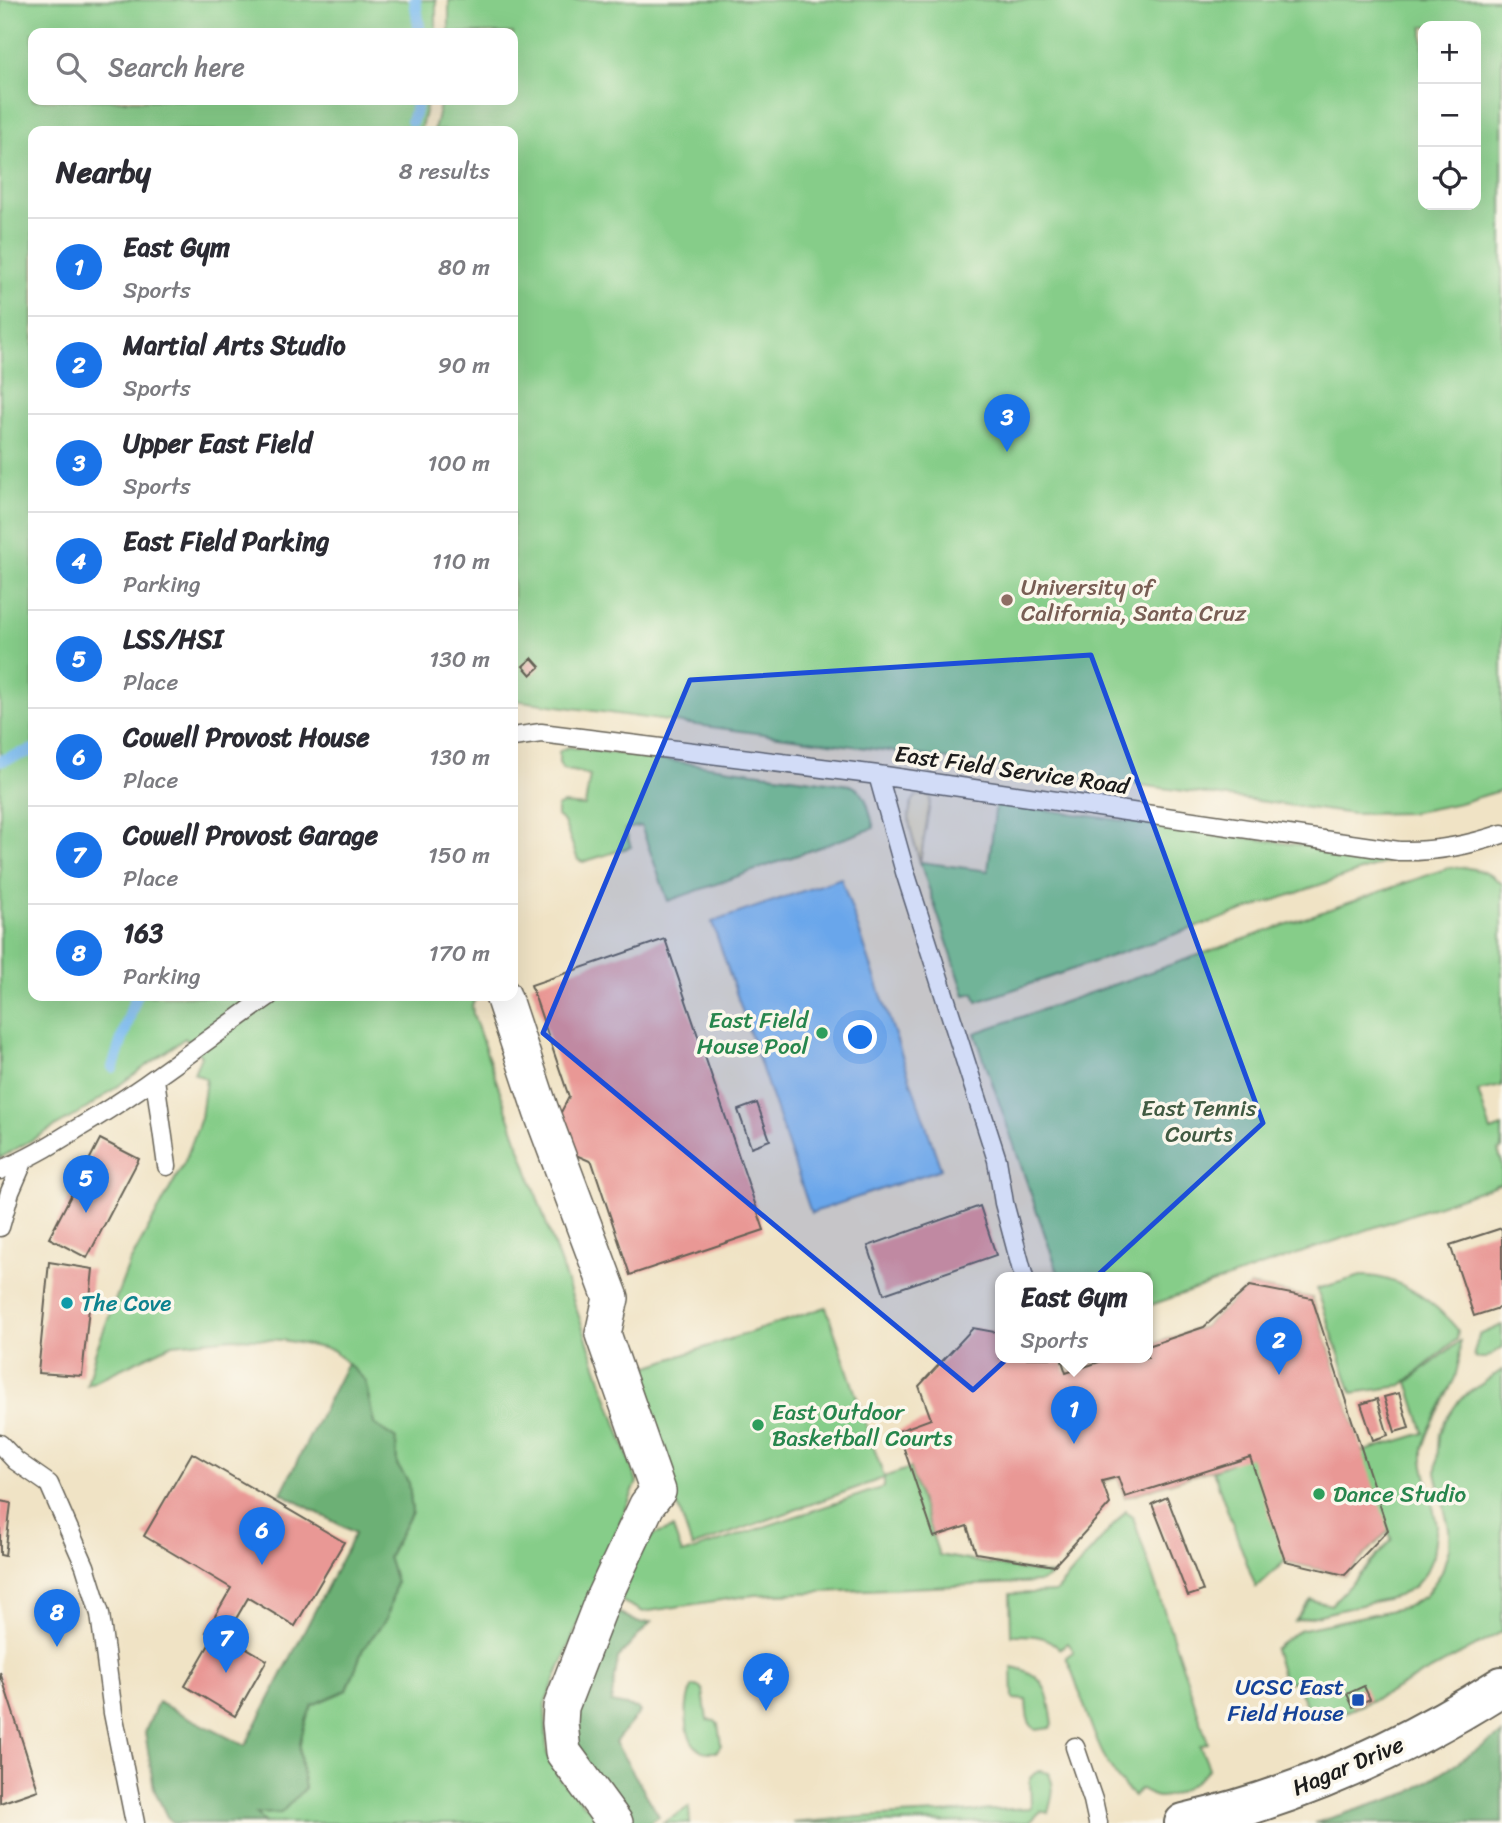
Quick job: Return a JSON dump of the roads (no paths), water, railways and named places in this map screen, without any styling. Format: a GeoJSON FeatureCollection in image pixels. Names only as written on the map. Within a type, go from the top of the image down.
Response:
{"type":"FeatureCollection","features":[{"type":"Feature","properties":{"kind":"main road","name":"Hagar Drive"},"geometry":{"type":"LineString","coordinates":[[1184,1823],[1267,1800],[1368,1760],[1456,1715],[1502,1686]]}},
{"type":"Feature","properties":{"kind":"street"},"geometry":{"type":"LineString","coordinates":[[505,1001],[541,1111],[611,1298],[603,1334],[658,1492],[647,1505],[602,1601],[561,1707],[563,1752],[615,1823]]}},
{"type":"Feature","properties":{"kind":"lane","name":"East Field Service Road"},"geometry":{"type":"LineString","coordinates":[[518,736],[541,733],[878,775],[1399,851],[1468,846],[1502,834]]}},
{"type":"Feature","properties":{"kind":"lane"},"geometry":{"type":"LineString","coordinates":[[878,775],[908,885],[997,1160],[1004,1203],[1022,1272]]}},
{"type":"Feature","properties":{"kind":"lane"},"geometry":{"type":"LineString","coordinates":[[0,1170],[23,1162],[155,1079],[262,1001]]}},
{"type":"Feature","properties":{"kind":"lane"},"geometry":{"type":"LineString","coordinates":[[155,1079],[167,1166]]}},
{"type":"Feature","properties":{"kind":"lane"},"geometry":{"type":"LineString","coordinates":[[0,1227],[10,1192],[23,1162]]}},
{"type":"Feature","properties":{"kind":"lane"},"geometry":{"type":"LineString","coordinates":[[0,1444],[16,1461],[48,1484],[85,1566],[100,1614],[117,1737],[135,1823]]}},
{"type":"Feature","properties":{"kind":"lane"},"geometry":{"type":"LineString","coordinates":[[1075,1747],[1098,1823]]}},
{"type":"Feature","properties":{"kind":"water","name":"East Field House Pool"},"geometry":{"type":"Polygon","coordinates":[[[841,878],[941,1169],[811,1213],[712,922],[841,878]]]}},
{"type":"Feature","properties":{"kind":"waterway"},"geometry":{"type":"LineString","coordinates":[[415,0],[419,28]]}},
{"type":"Feature","properties":{"kind":"waterway"},"geometry":{"type":"LineString","coordinates":[[412,121],[417,105]]}},
{"type":"Feature","properties":{"kind":"waterway"},"geometry":{"type":"LineString","coordinates":[[0,761],[28,752]]}},
{"type":"Feature","properties":{"kind":"waterway"},"geometry":{"type":"LineString","coordinates":[[113,1067],[134,1001]]}},
{"type":"Feature","properties":{"kind":"place","name":"Upper East Field"},"geometry":{"type":"Point","coordinates":[1007,452]}},
{"type":"Feature","properties":{"kind":"place","name":"University of California, Santa Cruz"},"geometry":{"type":"Point","coordinates":[1007,600]}},
{"type":"Feature","properties":{"kind":"place","name":"East Field House Pool"},"geometry":{"type":"Point","coordinates":[822,1033]}},
{"type":"Feature","properties":{"kind":"place","name":"LSS/HSI"},"geometry":{"type":"Point","coordinates":[86,1213]}},
{"type":"Feature","properties":{"kind":"place","name":"The Cove"},"geometry":{"type":"Point","coordinates":[67,1303]}},
{"type":"Feature","properties":{"kind":"place","name":"Martial Arts Studio"},"geometry":{"type":"Point","coordinates":[1279,1375]}},
{"type":"Feature","properties":{"kind":"place","name":"East Outdoor Basketball Courts"},"geometry":{"type":"Point","coordinates":[758,1425]}},
{"type":"Feature","properties":{"kind":"place","name":"East Gym"},"geometry":{"type":"Point","coordinates":[1074,1444]}},
{"type":"Feature","properties":{"kind":"place","name":"Dance Studio"},"geometry":{"type":"Point","coordinates":[1319,1494]}},
{"type":"Feature","properties":{"kind":"place","name":"Cowell Provost House"},"geometry":{"type":"Point","coordinates":[262,1565]}},
{"type":"Feature","properties":{"kind":"place","name":"163"},"geometry":{"type":"Point","coordinates":[57,1647]}},
{"type":"Feature","properties":{"kind":"place","name":"Cowell Provost Garage"},"geometry":{"type":"Point","coordinates":[226,1673]}},
{"type":"Feature","properties":{"kind":"place","name":"UCSC East Field House"},"geometry":{"type":"Point","coordinates":[1358,1700]}},
{"type":"Feature","properties":{"kind":"place","name":"East Field Parking"},"geometry":{"type":"Point","coordinates":[766,1711]}},
{"type":"Feature","properties":{"kind":"park label","name":"East Tennis Courts"},"geometry":{"type":"Point","coordinates":[1199,1121]}}]}
